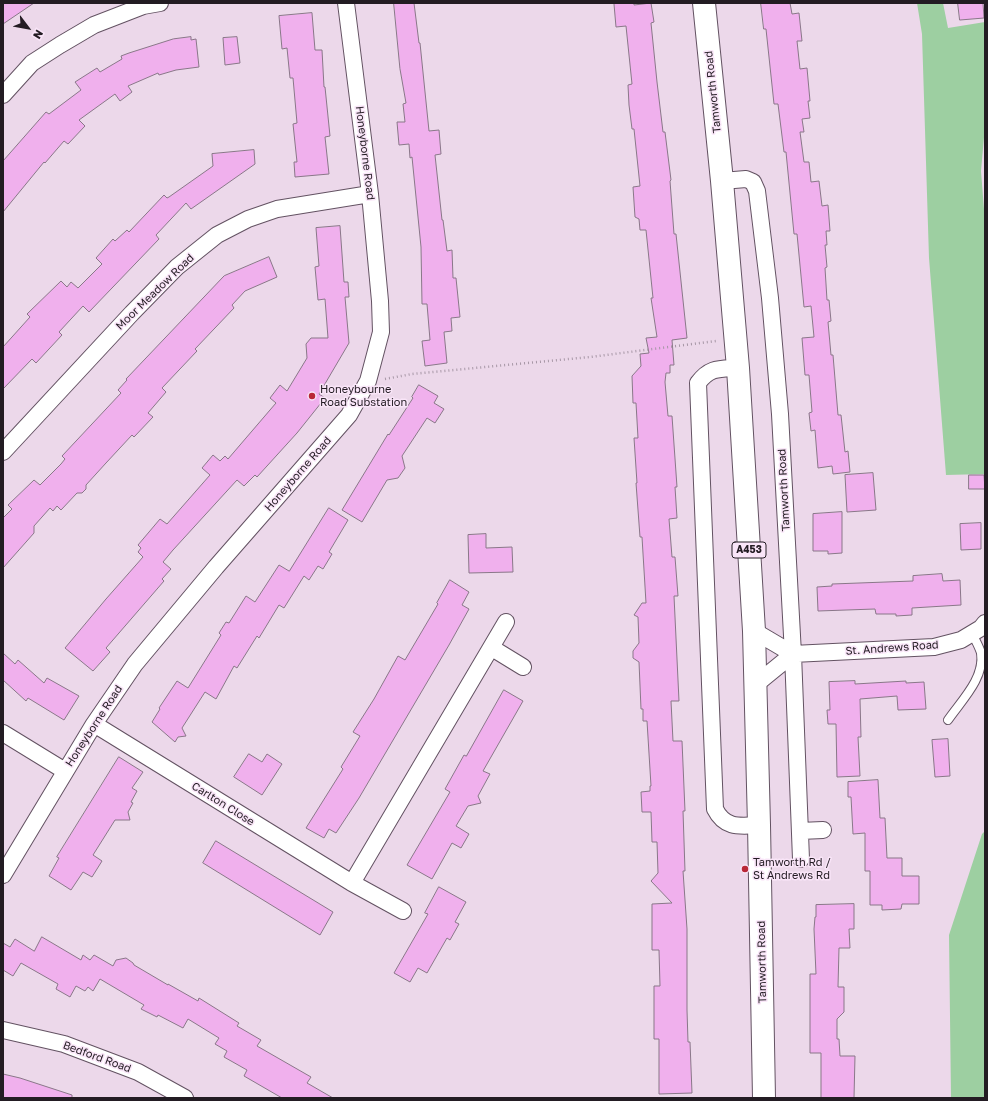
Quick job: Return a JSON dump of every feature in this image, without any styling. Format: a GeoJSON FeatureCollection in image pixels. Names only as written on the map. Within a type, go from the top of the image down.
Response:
{"type":"FeatureCollection","features":[{"type":"Feature","properties":{"kind":"main road","name":"Tamworth Road"},"geometry":{"type":"LineString","coordinates":[[704,3],[722,181],[738,368],[754,631],[764,1098]]}},
{"type":"Feature","properties":{"kind":"street"},"geometry":{"type":"LineString","coordinates":[[3,95],[32,63],[80,33],[94,25],[143,6],[160,3]]}},
{"type":"Feature","properties":{"kind":"street","name":"Honeyborne Road"},"geometry":{"type":"LineString","coordinates":[[3,874],[94,724],[135,664],[216,567],[349,415],[368,381],[381,332],[380,301],[370,194],[346,3]]}},
{"type":"Feature","properties":{"kind":"street","name":"Tamworth Road"},"geometry":{"type":"LineString","coordinates":[[722,181],[746,178],[753,182],[757,191],[770,298],[780,414],[793,654],[801,859]]}},
{"type":"Feature","properties":{"kind":"street","name":"Moor Meadow Road"},"geometry":{"type":"LineString","coordinates":[[3,452],[177,267],[217,235],[248,219],[277,209],[370,194]]}},
{"type":"Feature","properties":{"kind":"street"},"geometry":{"type":"LineString","coordinates":[[738,368],[712,370],[705,374],[698,383],[715,809],[719,818],[726,823],[738,826],[759,825]]}},
{"type":"Feature","properties":{"kind":"street"},"geometry":{"type":"LineString","coordinates":[[352,883],[506,622]]}},
{"type":"Feature","properties":{"kind":"street","name":"St. Andrews Road"},"geometry":{"type":"LineString","coordinates":[[793,654],[934,647],[961,640],[981,628],[985,623]]}},
{"type":"Feature","properties":{"kind":"street"},"geometry":{"type":"LineString","coordinates":[[754,631],[793,654],[755,684]]}},
{"type":"Feature","properties":{"kind":"street"},"geometry":{"type":"LineString","coordinates":[[492,648],[523,667]]}},
{"type":"Feature","properties":{"kind":"street","name":"Carlton Close"},"geometry":{"type":"LineString","coordinates":[[94,724],[352,883],[403,911]]}},
{"type":"Feature","properties":{"kind":"street"},"geometry":{"type":"LineString","coordinates":[[3,733],[65,771]]}},
{"type":"Feature","properties":{"kind":"street"},"geometry":{"type":"LineString","coordinates":[[800,831],[822,830]]}},
{"type":"Feature","properties":{"kind":"street","name":"Bedford Road"},"geometry":{"type":"LineString","coordinates":[[3,1030],[64,1044],[138,1072],[185,1098]]}},
{"type":"Feature","properties":{"kind":"lane"},"geometry":{"type":"LineString","coordinates":[[948,720],[974,684],[980,669],[981,654],[972,633]]}},
{"type":"Feature","properties":{"kind":"path"},"geometry":{"type":"LineString","coordinates":[[368,381],[384,380],[412,374],[590,357],[716,341]]}},
{"type":"Feature","properties":{"kind":"green space"},"geometry":{"type":"Polygon","coordinates":[[[917,3],[943,3],[948,28],[985,22],[985,126],[981,171],[985,222],[985,474],[946,475],[929,258],[922,34],[917,3]]]}},
{"type":"Feature","properties":{"kind":"green space"},"geometry":{"type":"Polygon","coordinates":[[[985,831],[985,1098],[951,1098],[949,935],[982,834],[985,831]]]}},
{"type":"Feature","properties":{"kind":"building"},"geometry":{"type":"Polygon","coordinates":[[[3,3],[34,3],[3,24],[3,3]]]}},
{"type":"Feature","properties":{"kind":"building"},"geometry":{"type":"Polygon","coordinates":[[[394,3],[414,3],[420,43],[429,131],[439,130],[441,154],[435,155],[442,220],[447,251],[452,250],[453,278],[456,278],[460,317],[451,318],[452,331],[444,332],[447,363],[425,366],[422,341],[430,340],[427,304],[422,304],[421,247],[412,157],[410,158],[409,144],[399,145],[397,122],[405,122],[403,104],[406,103],[400,69],[394,3]]]}},
{"type":"Feature","properties":{"kind":"building"},"geometry":{"type":"Polygon","coordinates":[[[634,3],[634,5],[651,3],[654,22],[651,23],[657,82],[671,180],[674,234],[676,234],[687,338],[672,340],[674,365],[670,365],[670,373],[666,373],[665,382],[668,416],[672,416],[677,487],[675,487],[677,518],[669,519],[672,557],[675,557],[678,596],[674,596],[679,701],[671,701],[673,741],[682,741],[685,811],[683,811],[685,871],[683,871],[687,929],[688,1042],[690,1042],[692,1093],[659,1094],[659,1039],[654,1039],[654,986],[660,986],[659,950],[652,950],[652,904],[672,903],[651,881],[658,873],[657,842],[652,842],[651,812],[642,812],[641,792],[650,791],[651,786],[647,721],[643,721],[643,709],[641,709],[639,662],[633,658],[633,651],[639,643],[638,617],[634,615],[642,603],[646,603],[642,537],[640,537],[636,483],[634,438],[638,438],[636,403],[633,403],[632,376],[641,366],[640,354],[649,353],[646,338],[657,337],[651,298],[653,298],[646,230],[640,230],[639,219],[635,217],[633,187],[640,186],[634,129],[632,129],[629,105],[628,85],[632,84],[626,26],[616,27],[614,4],[634,3]]]}},
{"type":"Feature","properties":{"kind":"building"},"geometry":{"type":"Polygon","coordinates":[[[761,3],[790,3],[792,14],[799,13],[802,41],[797,41],[800,69],[807,68],[810,101],[808,101],[810,118],[802,119],[804,132],[800,132],[804,162],[809,162],[811,182],[819,181],[822,206],[828,205],[830,231],[826,231],[827,245],[825,245],[827,267],[825,268],[827,300],[829,300],[831,321],[828,322],[831,355],[833,355],[838,415],[841,415],[845,452],[848,451],[850,472],[833,474],[832,466],[818,468],[815,430],[811,431],[809,413],[812,412],[809,375],[805,375],[802,338],[814,337],[811,306],[804,307],[797,234],[794,234],[786,152],[784,152],[778,104],[774,104],[766,29],[764,29],[761,3]]]}},
{"type":"Feature","properties":{"kind":"building"},"geometry":{"type":"Polygon","coordinates":[[[958,3],[983,3],[984,18],[960,20],[958,3]]]}},
{"type":"Feature","properties":{"kind":"building"},"geometry":{"type":"Polygon","coordinates":[[[312,13],[315,50],[322,50],[324,87],[330,136],[325,137],[329,174],[295,177],[294,162],[297,162],[293,124],[297,123],[293,78],[290,78],[287,48],[282,49],[279,16],[312,13]]]}},
{"type":"Feature","properties":{"kind":"building"},"geometry":{"type":"Polygon","coordinates":[[[191,37],[191,40],[196,39],[199,67],[176,70],[159,75],[158,73],[128,86],[132,92],[120,101],[115,94],[79,120],[85,126],[68,144],[64,141],[45,163],[44,162],[3,212],[3,161],[46,112],[49,114],[81,90],[75,82],[97,68],[100,72],[122,59],[121,56],[173,39],[191,37]]]}},
{"type":"Feature","properties":{"kind":"building"},"geometry":{"type":"Polygon","coordinates":[[[237,37],[240,63],[225,65],[223,38],[237,37]]]}},
{"type":"Feature","properties":{"kind":"building"},"geometry":{"type":"Polygon","coordinates":[[[254,150],[255,164],[191,209],[186,203],[156,235],[159,239],[89,312],[83,306],[59,332],[62,335],[36,363],[32,359],[3,389],[3,347],[30,317],[27,314],[61,281],[67,287],[71,282],[78,288],[102,264],[96,258],[113,239],[115,241],[127,230],[129,232],[164,195],[167,198],[169,197],[213,166],[212,154],[254,150]]]}},
{"type":"Feature","properties":{"kind":"building"},"geometry":{"type":"Polygon","coordinates":[[[340,226],[344,282],[348,282],[349,297],[345,297],[349,343],[319,394],[325,398],[297,433],[257,477],[255,475],[244,486],[237,480],[173,550],[163,562],[171,569],[162,579],[164,581],[106,648],[110,652],[93,671],[65,648],[143,557],[138,552],[141,548],[138,545],[160,519],[167,524],[210,475],[202,468],[213,455],[220,461],[225,456],[228,459],[276,403],[270,398],[280,385],[287,391],[307,358],[306,344],[311,338],[328,338],[325,299],[318,300],[315,267],[319,266],[316,228],[340,226]]]}},
{"type":"Feature","properties":{"kind":"building"},"geometry":{"type":"Polygon","coordinates":[[[269,257],[277,277],[245,291],[232,305],[234,308],[195,349],[197,351],[162,388],[166,392],[148,413],[153,417],[134,437],[132,435],[86,485],[86,489],[82,493],[77,493],[61,510],[57,506],[53,511],[50,508],[34,526],[34,533],[3,568],[3,518],[12,509],[8,505],[34,480],[40,485],[61,464],[65,459],[62,456],[121,393],[118,390],[127,380],[126,379],[224,276],[269,257]]]}},
{"type":"Feature","properties":{"kind":"building"},"geometry":{"type":"Polygon","coordinates":[[[419,385],[438,396],[434,403],[444,409],[435,423],[427,418],[402,456],[405,468],[398,478],[387,480],[362,522],[342,510],[388,434],[389,435],[413,398],[412,397],[419,385]]]}},
{"type":"Feature","properties":{"kind":"building"},"geometry":{"type":"Polygon","coordinates":[[[873,473],[876,510],[847,512],[845,475],[873,473]]]}},
{"type":"Feature","properties":{"kind":"building"},"geometry":{"type":"Polygon","coordinates":[[[969,475],[984,475],[985,489],[969,489],[969,475]]]}},
{"type":"Feature","properties":{"kind":"building"},"geometry":{"type":"Polygon","coordinates":[[[329,508],[348,520],[329,552],[332,554],[323,569],[318,566],[309,580],[304,576],[284,608],[279,605],[259,638],[257,636],[237,668],[234,666],[216,699],[205,692],[182,728],[186,736],[178,737],[175,742],[152,722],[160,709],[159,708],[177,681],[188,688],[221,635],[219,633],[226,622],[229,623],[246,596],[255,602],[279,565],[289,571],[329,508]]]}},
{"type":"Feature","properties":{"kind":"building"},"geometry":{"type":"Polygon","coordinates":[[[842,512],[842,553],[828,554],[828,551],[813,551],[813,514],[842,512]]]}},
{"type":"Feature","properties":{"kind":"building"},"geometry":{"type":"Polygon","coordinates":[[[981,523],[981,549],[961,550],[960,524],[981,523]]]}},
{"type":"Feature","properties":{"kind":"building"},"geometry":{"type":"Polygon","coordinates":[[[486,534],[486,548],[512,547],[513,572],[469,573],[468,535],[486,534]]]}},
{"type":"Feature","properties":{"kind":"building"},"geometry":{"type":"Polygon","coordinates":[[[942,574],[943,581],[960,580],[961,605],[912,608],[912,615],[896,616],[896,614],[876,614],[875,609],[818,611],[817,587],[832,586],[832,584],[913,581],[913,576],[942,574]]]}},
{"type":"Feature","properties":{"kind":"building"},"geometry":{"type":"Polygon","coordinates":[[[450,580],[469,592],[462,605],[469,609],[359,798],[336,833],[329,829],[324,838],[306,828],[343,769],[341,767],[360,736],[353,732],[374,699],[398,656],[405,660],[438,604],[437,603],[450,580]]]}},
{"type":"Feature","properties":{"kind":"building"},"geometry":{"type":"Polygon","coordinates":[[[3,653],[15,664],[18,660],[44,683],[47,678],[79,696],[64,720],[28,698],[26,701],[3,680],[3,653]]]}},
{"type":"Feature","properties":{"kind":"building"},"geometry":{"type":"Polygon","coordinates":[[[855,681],[855,684],[906,681],[906,683],[924,682],[926,709],[898,710],[897,696],[860,699],[861,737],[858,737],[860,776],[837,777],[836,724],[828,724],[827,710],[830,710],[829,682],[855,681]]]}},
{"type":"Feature","properties":{"kind":"building"},"geometry":{"type":"Polygon","coordinates":[[[504,690],[523,701],[483,771],[490,774],[478,796],[481,803],[468,806],[456,826],[469,834],[461,848],[452,843],[432,879],[407,865],[450,792],[445,789],[504,690]]]}},
{"type":"Feature","properties":{"kind":"building"},"geometry":{"type":"Polygon","coordinates":[[[948,739],[950,776],[935,777],[932,740],[948,739]]]}},
{"type":"Feature","properties":{"kind":"building"},"geometry":{"type":"Polygon","coordinates":[[[249,754],[262,762],[267,754],[282,764],[262,795],[234,777],[249,754]]]}},
{"type":"Feature","properties":{"kind":"building"},"geometry":{"type":"Polygon","coordinates":[[[119,757],[143,772],[132,788],[137,791],[128,812],[130,820],[115,820],[93,855],[102,861],[92,877],[83,872],[71,890],[49,876],[59,858],[57,857],[119,757]]]}},
{"type":"Feature","properties":{"kind":"building"},"geometry":{"type":"Polygon","coordinates":[[[878,780],[880,818],[885,818],[887,858],[902,858],[902,876],[919,876],[919,904],[902,904],[901,909],[882,910],[882,905],[870,905],[870,871],[865,871],[865,833],[853,834],[851,797],[848,797],[848,782],[878,780]]]}},
{"type":"Feature","properties":{"kind":"building"},"geometry":{"type":"Polygon","coordinates":[[[216,841],[333,912],[320,935],[203,863],[216,841]]]}},
{"type":"Feature","properties":{"kind":"building"},"geometry":{"type":"Polygon","coordinates":[[[439,887],[466,902],[455,922],[459,924],[450,940],[447,938],[427,973],[418,968],[410,982],[394,973],[428,914],[425,913],[439,887]]]}},
{"type":"Feature","properties":{"kind":"building"},"geometry":{"type":"Polygon","coordinates":[[[854,904],[854,929],[849,929],[850,948],[839,948],[838,987],[844,987],[844,1012],[837,1019],[837,1039],[839,1039],[840,1056],[855,1056],[854,1098],[821,1098],[821,1053],[810,1053],[810,974],[816,974],[814,929],[816,905],[854,904]]]}},
{"type":"Feature","properties":{"kind":"building"},"geometry":{"type":"Polygon","coordinates":[[[42,937],[81,960],[83,955],[90,960],[94,955],[113,966],[116,960],[126,958],[134,965],[168,985],[198,1001],[199,998],[239,1023],[237,1026],[261,1040],[257,1046],[311,1077],[307,1083],[333,1098],[282,1098],[244,1076],[247,1070],[224,1057],[227,1051],[215,1044],[219,1038],[188,1019],[183,1028],[158,1015],[157,1017],[141,1009],[144,1005],[100,979],[93,991],[88,987],[85,991],[76,986],[70,997],[56,989],[58,984],[21,963],[13,976],[3,970],[3,943],[10,947],[15,939],[34,951],[42,937]]]}},
{"type":"Feature","properties":{"kind":"building"},"geometry":{"type":"Polygon","coordinates":[[[3,1074],[72,1095],[72,1098],[3,1098],[3,1074]]]}},
{"type":"Feature","properties":{"kind":"place","name":"Honeybourne Road Substation"},"geometry":{"type":"Point","coordinates":[312,396]}},
{"type":"Feature","properties":{"kind":"place","name":"Tamworth Rd / St Andrews Rd"},"geometry":{"type":"Point","coordinates":[745,869]}}]}
